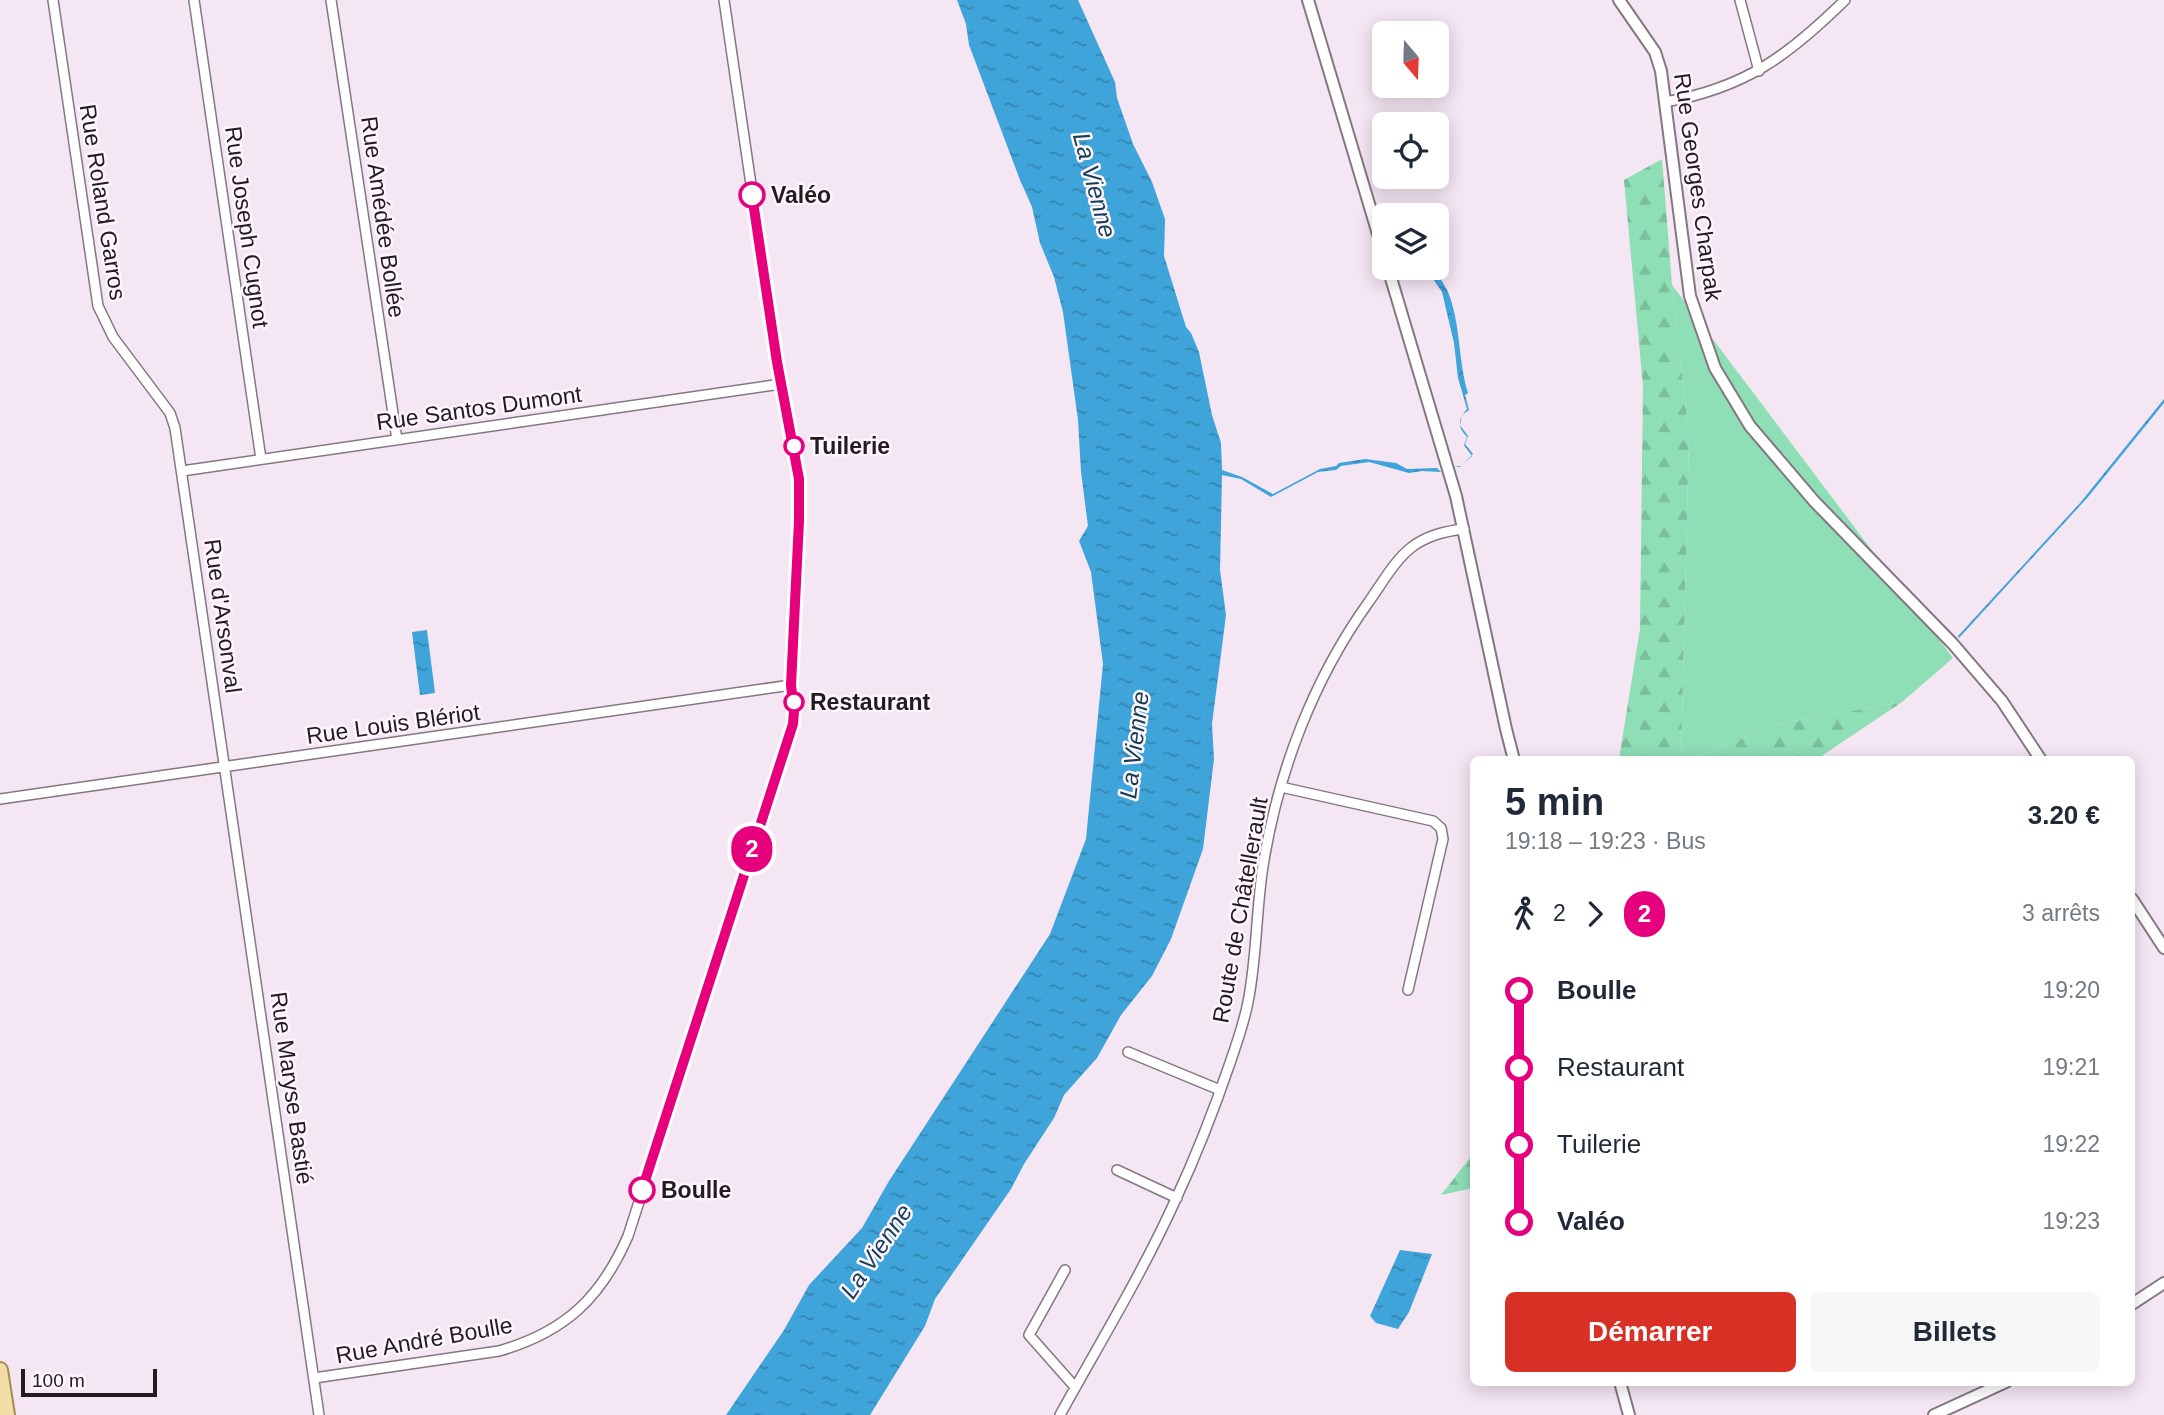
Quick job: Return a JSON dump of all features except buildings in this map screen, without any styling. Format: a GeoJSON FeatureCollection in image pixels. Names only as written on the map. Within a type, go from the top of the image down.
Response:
{"type":"FeatureCollection","features":[{"type":"Feature","properties":{"kind":"main road"},"geometry":{"type":"LineString","coordinates":[[0,1370],[7,1415]]}},
{"type":"Feature","properties":{"kind":"street","name":"Rue Roland Garros"},"geometry":{"type":"LineString","coordinates":[[53,0],[100,315],[113,337],[170,413],[182,471]]}},
{"type":"Feature","properties":{"kind":"street","name":"Rue Joseph Cugnot"},"geometry":{"type":"LineString","coordinates":[[194,0],[261,460]]}},
{"type":"Feature","properties":{"kind":"street","name":"Rue Amédée Bollée"},"geometry":{"type":"LineString","coordinates":[[331,0],[397,440]]}},
{"type":"Feature","properties":{"kind":"street","name":"Rue André Boulle"},"geometry":{"type":"LineString","coordinates":[[314,1378],[499,1351],[522,1345],[543,1336],[578,1311],[605,1281],[628,1236],[793,724],[791,685],[800,500],[798,468],[781,384],[723,0]]}},
{"type":"Feature","properties":{"kind":"street"},"geometry":{"type":"LineString","coordinates":[[1308,0],[1372,214]]}},
{"type":"Feature","properties":{"kind":"street","name":"Rue Georges Charpak"},"geometry":{"type":"LineString","coordinates":[[1619,0],[1655,52],[1661,71],[1690,296],[1706,349],[1715,368],[1750,426],[1814,501],[1969,663],[2002,701],[2037,756]]}},
{"type":"Feature","properties":{"kind":"street"},"geometry":{"type":"LineString","coordinates":[[1740,0],[1759,71]]}},
{"type":"Feature","properties":{"kind":"street"},"geometry":{"type":"LineString","coordinates":[[1665,102],[1705,94],[1759,71],[1801,42],[1845,0]]}},
{"type":"Feature","properties":{"kind":"street"},"geometry":{"type":"LineString","coordinates":[[1392,280],[1448,466],[1513,756]]}},
{"type":"Feature","properties":{"kind":"street","name":"Rue Santos Dumont"},"geometry":{"type":"LineString","coordinates":[[182,471],[781,384]]}},
{"type":"Feature","properties":{"kind":"street","name":"Rue d'Arsonval"},"geometry":{"type":"LineString","coordinates":[[182,471],[225,767]]}},
{"type":"Feature","properties":{"kind":"street","name":"Route de Châtellerault"},"geometry":{"type":"LineString","coordinates":[[1060,1415],[1177,1198],[1220,1090],[1248,1003],[1262,869],[1269,830],[1301,727],[1315,694],[1354,623],[1409,548],[1430,536],[1464,529]]}},
{"type":"Feature","properties":{"kind":"street","name":"Rue Louis Blériot"},"geometry":{"type":"LineString","coordinates":[[0,799],[791,685]]}},
{"type":"Feature","properties":{"kind":"street","name":"Rue Maryse Bastié"},"geometry":{"type":"LineString","coordinates":[[225,767],[320,1415]]}},
{"type":"Feature","properties":{"kind":"street"},"geometry":{"type":"LineString","coordinates":[[1281,787],[1433,821],[1441,828],[1443,839],[1408,990]]}},
{"type":"Feature","properties":{"kind":"street"},"geometry":{"type":"LineString","coordinates":[[2135,904],[2164,948]]}},
{"type":"Feature","properties":{"kind":"street"},"geometry":{"type":"LineString","coordinates":[[1128,1052],[1220,1090]]}},
{"type":"Feature","properties":{"kind":"street"},"geometry":{"type":"LineString","coordinates":[[1117,1170],[1177,1198]]}},
{"type":"Feature","properties":{"kind":"street"},"geometry":{"type":"LineString","coordinates":[[1065,1270],[1029,1335],[1075,1387]]}},
{"type":"Feature","properties":{"kind":"street"},"geometry":{"type":"LineString","coordinates":[[2135,1302],[2164,1283]]}},
{"type":"Feature","properties":{"kind":"street"},"geometry":{"type":"LineString","coordinates":[[1621,1386],[1629,1415]]}},
{"type":"Feature","properties":{"kind":"street"},"geometry":{"type":"LineString","coordinates":[[1934,1415],[1997,1386]]}},
{"type":"Feature","properties":{"kind":"green space"},"geometry":{"type":"Polygon","coordinates":[[[1662,159],[1672,285],[1689,437],[1681,756],[1619,756],[1640,629],[1643,386],[1624,180],[1662,159]]]}},
{"type":"Feature","properties":{"kind":"green space"},"geometry":{"type":"Polygon","coordinates":[[[1672,285],[1953,658],[1902,702],[1778,724],[1698,756],[1681,756],[1689,437],[1672,285]]]}},
{"type":"Feature","properties":{"kind":"green space"},"geometry":{"type":"Polygon","coordinates":[[[1902,702],[1821,756],[1698,756],[1778,724],[1902,702]]]}},
{"type":"Feature","properties":{"kind":"green space"},"geometry":{"type":"Polygon","coordinates":[[[1470,1158],[1470,1189],[1441,1195],[1470,1158]]]}},
{"type":"Feature","properties":{"kind":"water","name":"La Vienne"},"geometry":{"type":"Polygon","coordinates":[[[957,0],[1078,0],[1115,82],[1117,98],[1133,144],[1152,182],[1165,219],[1164,256],[1186,327],[1199,352],[1212,415],[1221,443],[1222,470],[1242,477],[1273,494],[1320,469],[1365,459],[1396,463],[1407,469],[1437,468],[1441,472],[1409,473],[1369,462],[1341,466],[1336,470],[1318,472],[1271,497],[1241,479],[1222,475],[1220,570],[1226,615],[1212,724],[1214,759],[1203,849],[1171,939],[1152,976],[1121,1015],[1097,1058],[1064,1095],[1054,1118],[1011,1189],[935,1299],[925,1326],[870,1415],[726,1415],[784,1330],[809,1285],[862,1228],[889,1181],[1050,934],[1086,839],[1103,664],[1091,572],[1079,541],[1088,526],[1078,420],[1063,312],[1054,277],[1040,243],[1032,207],[969,45],[966,24],[957,0]]]}},
{"type":"Feature","properties":{"kind":"water"},"geometry":{"type":"Polygon","coordinates":[[[1434,280],[1441,280],[1455,317],[1468,393],[1465,395],[1469,410],[1463,414],[1467,409],[1458,378],[1454,343],[1442,292],[1434,280]]]}},
{"type":"Feature","properties":{"kind":"water"},"geometry":{"type":"Polygon","coordinates":[[[2164,399],[2164,403],[2088,497],[1959,638],[2080,503],[2164,399]]]}},
{"type":"Feature","properties":{"kind":"water"},"geometry":{"type":"Polygon","coordinates":[[[1460,425],[1468,436],[1465,444],[1472,455],[1464,445],[1467,437],[1460,425]]]}},
{"type":"Feature","properties":{"kind":"water"},"geometry":{"type":"Polygon","coordinates":[[[427,630],[435,693],[420,695],[412,632],[427,630]]]}},
{"type":"Feature","properties":{"kind":"water"},"geometry":{"type":"Polygon","coordinates":[[[1400,1250],[1432,1254],[1409,1312],[1398,1329],[1376,1323],[1370,1316],[1400,1250]]]}},
{"type":"Feature","properties":{"kind":"bus line","name":"2"},"geometry":{"type":"LineString","coordinates":[[642,1190],[793,724],[794,702],[791,685],[799,479],[777,362],[752,195]]}},
{"type":"Feature","properties":{"kind":"place","name":"Valéo"},"geometry":{"type":"Point","coordinates":[752,195]}},
{"type":"Feature","properties":{"kind":"place","name":"Tuilerie"},"geometry":{"type":"Point","coordinates":[794,446]}},
{"type":"Feature","properties":{"kind":"place","name":"Restaurant"},"geometry":{"type":"Point","coordinates":[794,702]}},
{"type":"Feature","properties":{"kind":"place","name":"Boulle"},"geometry":{"type":"Point","coordinates":[642,1190]}}]}
